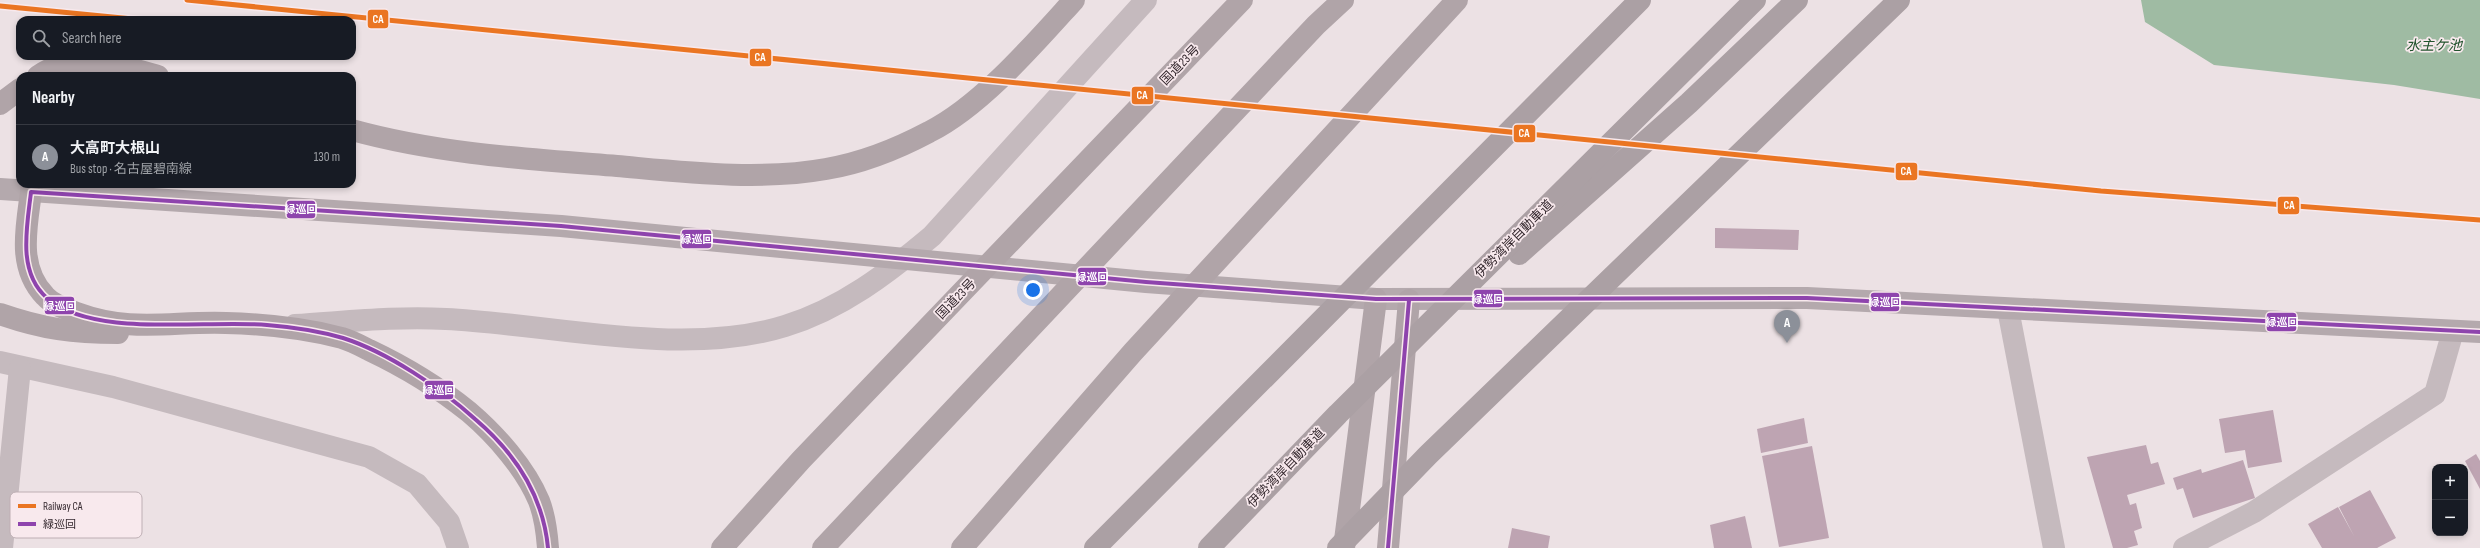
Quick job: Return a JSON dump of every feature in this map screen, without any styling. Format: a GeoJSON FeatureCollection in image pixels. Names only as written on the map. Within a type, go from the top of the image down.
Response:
{"type":"FeatureCollection","features":[{"type":"Feature","properties":{"kind":"highway"},"geometry":{"type":"LineString","coordinates":[[356,131],[417,146],[475,155],[685,172],[758,174],[825,169],[873,158],[931,131],[986,93],[1074,0]]}},
{"type":"Feature","properties":{"kind":"highway"},"geometry":{"type":"LineString","coordinates":[[823,548],[1316,25],[1343,0]]}},
{"type":"Feature","properties":{"kind":"highway"},"geometry":{"type":"LineString","coordinates":[[962,548],[1133,352],[1457,0]]}},
{"type":"Feature","properties":{"kind":"highway"},"geometry":{"type":"LineString","coordinates":[[1095,548],[1640,0]]}},
{"type":"Feature","properties":{"kind":"highway","name":"伊勢湾岸自動車道"},"geometry":{"type":"LineString","coordinates":[[1209,548],[1338,414],[1755,0]]}},
{"type":"Feature","properties":{"kind":"highway"},"geometry":{"type":"LineString","coordinates":[[1338,414],[1689,103],[1797,0]]}},
{"type":"Feature","properties":{"kind":"highway"},"geometry":{"type":"LineString","coordinates":[[1338,548],[1428,455],[1899,0]]}},
{"type":"Feature","properties":{"kind":"highway","name":"国道23号"},"geometry":{"type":"LineString","coordinates":[[722,548],[801,460],[1236,7]]}},
{"type":"Feature","properties":{"kind":"highway"},"geometry":{"type":"LineString","coordinates":[[44,72],[70,63],[95,61],[141,72]]}},
{"type":"Feature","properties":{"kind":"highway"},"geometry":{"type":"LineString","coordinates":[[76,72],[95,61]]}},
{"type":"Feature","properties":{"kind":"highway"},"geometry":{"type":"LineString","coordinates":[[0,104],[16,92]]}},
{"type":"Feature","properties":{"kind":"highway"},"geometry":{"type":"LineString","coordinates":[[32,188],[25,241],[27,262],[33,282],[46,297],[62,308],[88,317],[122,325],[155,326],[224,323],[274,326],[344,339],[396,363],[446,394],[486,427],[517,464],[539,502],[548,547]]}},
{"type":"Feature","properties":{"kind":"highway"},"geometry":{"type":"LineString","coordinates":[[1344,548],[1376,299]]}},
{"type":"Feature","properties":{"kind":"highway"},"geometry":{"type":"LineString","coordinates":[[1388,548],[1409,300]]}},
{"type":"Feature","properties":{"kind":"highway"},"geometry":{"type":"LineString","coordinates":[[0,314],[35,326],[78,333],[120,333],[155,326]]}},
{"type":"Feature","properties":{"kind":"main road"},"geometry":{"type":"LineString","coordinates":[[0,189],[32,188],[561,226],[1146,282],[1376,299],[1807,298],[2480,332]]}},
{"type":"Feature","properties":{"kind":"street"},"geometry":{"type":"LineString","coordinates":[[274,326],[445,319],[650,338],[700,339],[745,334],[785,326],[824,310],[865,288],[894,268],[932,236],[1146,0]]}},
{"type":"Feature","properties":{"kind":"street"},"geometry":{"type":"LineString","coordinates":[[2008,309],[2054,548]]}},
{"type":"Feature","properties":{"kind":"street"},"geometry":{"type":"LineString","coordinates":[[2184,548],[2254,512],[2435,394],[2453,331]]}},
{"type":"Feature","properties":{"kind":"street"},"geometry":{"type":"LineString","coordinates":[[2,548],[10,365],[113,387],[369,457],[417,484],[449,522],[458,548]]}},
{"type":"Feature","properties":{"kind":"water","name":"水主ケ池"},"geometry":{"type":"Polygon","coordinates":[[[2141,0],[2480,0],[2480,99],[2394,85],[2214,65],[2145,22],[2141,0]]]}},
{"type":"Feature","properties":{"kind":"building"},"geometry":{"type":"Polygon","coordinates":[[[1715,228],[1799,230],[1798,250],[1715,248],[1715,228]]]}},
{"type":"Feature","properties":{"kind":"building"},"geometry":{"type":"Polygon","coordinates":[[[2273,410],[2282,462],[2248,468],[2245,450],[2225,453],[2219,419],[2273,410]]]}},
{"type":"Feature","properties":{"kind":"building"},"geometry":{"type":"Polygon","coordinates":[[[1804,418],[1808,443],[1761,453],[1757,429],[1804,418]]]}},
{"type":"Feature","properties":{"kind":"building"},"geometry":{"type":"Polygon","coordinates":[[[2146,445],[2151,464],[2158,462],[2165,484],[2127,495],[2130,505],[2136,503],[2142,528],[2134,531],[2138,545],[2127,548],[2113,548],[2087,457],[2146,445]]]}},
{"type":"Feature","properties":{"kind":"building"},"geometry":{"type":"Polygon","coordinates":[[[1812,446],[1829,538],[1779,547],[1762,456],[1812,446]]]}},
{"type":"Feature","properties":{"kind":"building"},"geometry":{"type":"Polygon","coordinates":[[[2476,454],[2480,461],[2480,489],[2468,464],[2465,461],[2476,454]]]}},
{"type":"Feature","properties":{"kind":"building"},"geometry":{"type":"Polygon","coordinates":[[[2243,460],[2255,498],[2193,518],[2183,488],[2177,490],[2173,478],[2201,469],[2202,473],[2243,460]]]}},
{"type":"Feature","properties":{"kind":"building"},"geometry":{"type":"Polygon","coordinates":[[[2370,490],[2396,538],[2377,548],[2322,548],[2308,524],[2338,507],[2354,536],[2339,507],[2370,490]]]}},
{"type":"Feature","properties":{"kind":"building"},"geometry":{"type":"Polygon","coordinates":[[[1745,516],[1752,548],[1714,548],[1710,525],[1745,516]]]}},
{"type":"Feature","properties":{"kind":"building"},"geometry":{"type":"Polygon","coordinates":[[[1512,528],[1550,536],[1548,548],[1508,548],[1512,528]]]}},
{"type":"Feature","properties":{"kind":"rail line","name":"CA"},"geometry":{"type":"LineString","coordinates":[[187,0],[347,16]]}},
{"type":"Feature","properties":{"kind":"rail line","name":"CA"},"geometry":{"type":"LineString","coordinates":[[0,6],[102,16]]}},
{"type":"Feature","properties":{"kind":"rail line","name":"CA"},"geometry":{"type":"LineString","coordinates":[[356,17],[2101,191],[2480,220]]}},
{"type":"Feature","properties":{"kind":"transit line","name":"緑巡回"},"geometry":{"type":"LineString","coordinates":[[548,548],[540,510],[533,493],[525,476],[503,446],[475,419],[430,383],[377,352],[343,338],[315,331],[286,327],[243,324],[152,325],[93,319],[68,311],[47,298],[31,275],[28,262],[26,234],[31,192],[561,226],[1146,282],[1376,299],[1807,298],[2480,332]]}},
{"type":"Feature","properties":{"kind":"transit line","name":"緑巡回"},"geometry":{"type":"LineString","coordinates":[[1388,548],[1409,300]]}},
{"type":"Feature","properties":{"kind":"place","name":"大高町大根山"},"geometry":{"type":"Point","coordinates":[1787,343]}}]}
